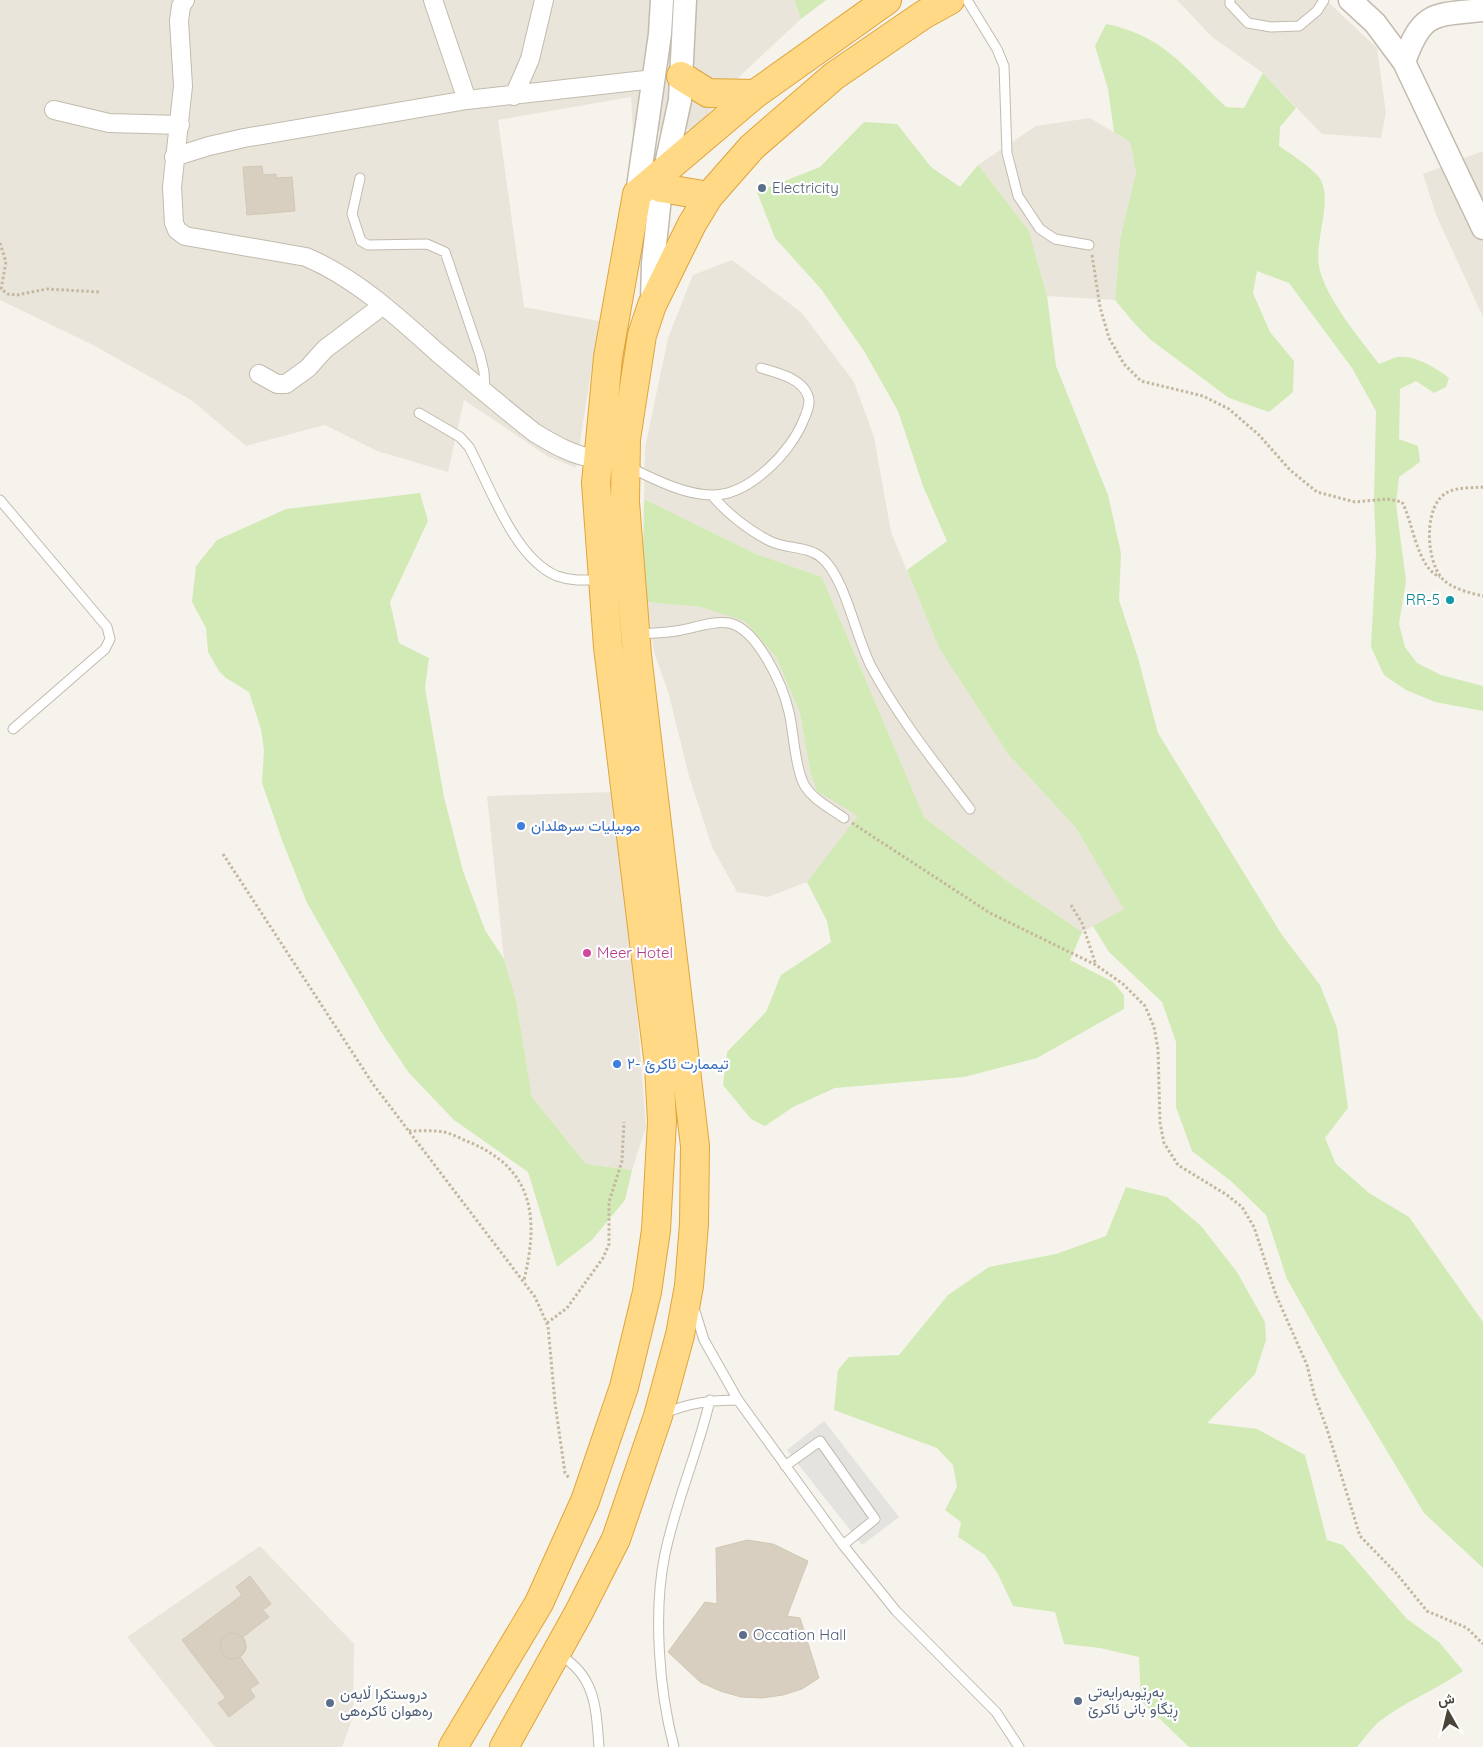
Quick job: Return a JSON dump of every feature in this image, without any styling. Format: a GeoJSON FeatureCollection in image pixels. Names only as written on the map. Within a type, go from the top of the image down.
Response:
{"type":"FeatureCollection","features":[{"type":"Feature","properties":{"kind":"highway"},"geometry":{"type":"LineString","coordinates":[[453,1747],[539,1603],[585,1502],[624,1387],[647,1292],[656,1230],[662,1121],[654,1019],[602,580],[596,483],[608,357],[654,184],[755,94],[887,0]]}},
{"type":"Feature","properties":{"kind":"highway"},"geometry":{"type":"LineString","coordinates":[[504,1747],[555,1652],[579,1612],[616,1539],[658,1416],[680,1335],[689,1286],[694,1224],[695,1146],[635,634],[624,465],[635,373],[642,335],[652,305],[692,224],[709,196],[752,147],[834,76],[923,15],[950,0]]}},
{"type":"Feature","properties":{"kind":"highway"},"geometry":{"type":"LineString","coordinates":[[681,76],[708,93],[755,94]]}},
{"type":"Feature","properties":{"kind":"highway"},"geometry":{"type":"LineString","coordinates":[[654,184],[709,196]]}},
{"type":"Feature","properties":{"kind":"street"},"geometry":{"type":"LineString","coordinates":[[185,0],[181,6],[179,21],[183,86],[180,125],[174,157],[172,210],[174,223],[185,236],[306,257],[343,275],[534,433],[562,449],[582,457],[597,459]]}},
{"type":"Feature","properties":{"kind":"street"},"geometry":{"type":"LineString","coordinates":[[433,0],[467,100]]}},
{"type":"Feature","properties":{"kind":"street"},"geometry":{"type":"LineString","coordinates":[[514,96],[530,59],[544,0]]}},
{"type":"Feature","properties":{"kind":"street"},"geometry":{"type":"LineString","coordinates":[[652,305],[654,79],[662,0]]}},
{"type":"Feature","properties":{"kind":"street"},"geometry":{"type":"LineString","coordinates":[[654,184],[680,100],[685,0]]}},
{"type":"Feature","properties":{"kind":"street"},"geometry":{"type":"LineString","coordinates":[[1350,0],[1374,23],[1404,62],[1483,228]]}},
{"type":"Feature","properties":{"kind":"street"},"geometry":{"type":"LineString","coordinates":[[1404,62],[1415,32],[1426,21],[1445,14],[1483,10]]}},
{"type":"Feature","properties":{"kind":"street"},"geometry":{"type":"LineString","coordinates":[[174,157],[244,138],[467,100],[654,79]]}},
{"type":"Feature","properties":{"kind":"street"},"geometry":{"type":"LineString","coordinates":[[54,110],[109,123],[180,125]]}},
{"type":"Feature","properties":{"kind":"street"},"geometry":{"type":"LineString","coordinates":[[259,374],[277,384],[286,384],[308,368],[325,349],[382,306]]}},
{"type":"Feature","properties":{"kind":"lane"},"geometry":{"type":"LineString","coordinates":[[967,0],[997,48],[1004,66],[1007,153],[1018,196],[1040,229],[1055,239],[1089,245]]}},
{"type":"Feature","properties":{"kind":"lane"},"geometry":{"type":"LineString","coordinates":[[1230,0],[1230,4],[1248,22],[1271,27],[1299,26],[1317,11],[1324,0]]}},
{"type":"Feature","properties":{"kind":"lane"},"geometry":{"type":"LineString","coordinates":[[360,178],[352,214],[361,241],[368,245],[428,244],[445,252],[480,355],[484,372],[485,392]]}},
{"type":"Feature","properties":{"kind":"lane"},"geometry":{"type":"LineString","coordinates":[[624,465],[656,480],[692,492],[712,495],[724,494],[742,488],[759,476],[780,457],[800,429],[808,407],[808,396],[801,386],[788,376],[761,368]]}},
{"type":"Feature","properties":{"kind":"lane"},"geometry":{"type":"LineString","coordinates":[[419,413],[460,437],[469,447],[515,535],[539,565],[557,576],[576,580],[602,580]]}},
{"type":"Feature","properties":{"kind":"lane"},"geometry":{"type":"LineString","coordinates":[[712,495],[721,506],[772,542],[810,550],[822,558],[846,598],[864,651],[873,670],[925,748],[970,809]]}},
{"type":"Feature","properties":{"kind":"lane"},"geometry":{"type":"LineString","coordinates":[[0,500],[107,627],[110,639],[105,649],[13,729]]}},
{"type":"Feature","properties":{"kind":"lane"},"geometry":{"type":"LineString","coordinates":[[635,634],[673,632],[717,623],[738,627],[757,644],[773,670],[788,710],[802,780],[808,791],[844,818]]}},
{"type":"Feature","properties":{"kind":"lane"},"geometry":{"type":"LineString","coordinates":[[689,1286],[704,1340],[738,1400],[785,1466],[843,1545],[896,1611],[996,1712],[1019,1747]]}},
{"type":"Feature","properties":{"kind":"lane"},"geometry":{"type":"LineString","coordinates":[[658,1416],[685,1405],[710,1400],[738,1400]]}},
{"type":"Feature","properties":{"kind":"lane"},"geometry":{"type":"LineString","coordinates":[[674,1747],[663,1681],[659,1594],[665,1554],[684,1483],[704,1426],[710,1400]]}},
{"type":"Feature","properties":{"kind":"lane"},"geometry":{"type":"LineString","coordinates":[[785,1466],[820,1441],[875,1519],[843,1545]]}},
{"type":"Feature","properties":{"kind":"lane"},"geometry":{"type":"LineString","coordinates":[[555,1652],[574,1663],[590,1688],[596,1714],[599,1747]]}},
{"type":"Feature","properties":{"kind":"path"},"geometry":{"type":"LineString","coordinates":[[0,242],[6,262],[1,289],[8,294],[17,295],[48,289],[100,292]]}},
{"type":"Feature","properties":{"kind":"path"},"geometry":{"type":"LineString","coordinates":[[1089,245],[1095,268],[1100,307],[1109,338],[1124,364],[1141,381],[1203,396],[1229,409],[1259,435],[1290,470],[1317,492],[1355,502],[1387,499],[1402,502],[1425,563],[1432,574],[1440,577],[1449,585],[1483,596]]}},
{"type":"Feature","properties":{"kind":"path"},"geometry":{"type":"LineString","coordinates":[[1440,577],[1429,536],[1430,520],[1438,501],[1448,492],[1483,488]]}},
{"type":"Feature","properties":{"kind":"path"},"geometry":{"type":"LineString","coordinates":[[844,818],[990,913],[1096,966],[1123,984],[1146,1006],[1154,1026],[1158,1048],[1160,1122],[1164,1143],[1178,1165],[1242,1207],[1254,1227],[1276,1295],[1307,1365],[1314,1394],[1327,1429],[1360,1536],[1396,1572],[1427,1610],[1466,1628],[1483,1644]]}},
{"type":"Feature","properties":{"kind":"path"},"geometry":{"type":"LineString","coordinates":[[223,854],[373,1084],[524,1280],[535,1297],[546,1324],[565,1472],[585,1502]]}},
{"type":"Feature","properties":{"kind":"path"},"geometry":{"type":"LineString","coordinates":[[1071,905],[1082,923],[1096,966]]}},
{"type":"Feature","properties":{"kind":"path"},"geometry":{"type":"LineString","coordinates":[[546,1324],[567,1308],[603,1258],[608,1244],[609,1202],[622,1161],[624,1122]]}},
{"type":"Feature","properties":{"kind":"path"},"geometry":{"type":"LineString","coordinates":[[409,1131],[444,1132],[485,1149],[507,1164],[523,1186],[530,1215],[531,1251],[524,1280]]}},
{"type":"Feature","properties":{"kind":"shaded area"},"geometry":{"type":"Polygon","coordinates":[[[0,0],[794,0],[801,19],[742,74],[695,129],[633,132],[631,97],[498,120],[524,307],[599,321],[576,468],[547,456],[464,400],[448,472],[377,451],[325,425],[246,446],[191,400],[93,345],[0,300],[0,0]]]}},
{"type":"Feature","properties":{"kind":"shaded area"},"geometry":{"type":"Polygon","coordinates":[[[1177,0],[1326,0],[1377,48],[1386,113],[1381,138],[1322,134],[1263,73],[1212,37],[1177,0]]]}},
{"type":"Feature","properties":{"kind":"shaded area"},"geometry":{"type":"Polygon","coordinates":[[[1090,118],[1130,142],[1136,173],[1120,239],[1115,300],[1047,296],[1029,231],[978,165],[1036,126],[1090,118]]]}},
{"type":"Feature","properties":{"kind":"shaded area"},"geometry":{"type":"Polygon","coordinates":[[[1483,151],[1483,317],[1436,215],[1423,174],[1483,151]]]}},
{"type":"Feature","properties":{"kind":"shaded area"},"geometry":{"type":"Polygon","coordinates":[[[732,260],[802,313],[854,382],[874,437],[891,532],[939,648],[1008,754],[1076,828],[1125,909],[1082,932],[1007,881],[924,817],[822,577],[756,554],[644,499],[645,448],[668,338],[693,275],[732,260]]]}},
{"type":"Feature","properties":{"kind":"shaded area"},"geometry":{"type":"Polygon","coordinates":[[[647,602],[701,607],[745,620],[776,657],[800,713],[810,771],[859,816],[807,882],[768,897],[737,892],[712,847],[689,776],[669,695],[654,652],[647,602]]]}},
{"type":"Feature","properties":{"kind":"shaded area"},"geometry":{"type":"Polygon","coordinates":[[[612,792],[635,984],[646,1127],[632,1170],[586,1164],[532,1097],[516,1000],[504,959],[487,796],[612,792]]]}},
{"type":"Feature","properties":{"kind":"shaded area"},"geometry":{"type":"Polygon","coordinates":[[[824,1421],[899,1517],[862,1545],[787,1450],[824,1421]]]}},
{"type":"Feature","properties":{"kind":"shaded area"},"geometry":{"type":"Polygon","coordinates":[[[260,1546],[354,1644],[353,1717],[342,1747],[215,1747],[127,1637],[260,1546]]]}},
{"type":"Feature","properties":{"kind":"green space"},"geometry":{"type":"Polygon","coordinates":[[[794,0],[826,0],[801,19],[794,0]]]}},
{"type":"Feature","properties":{"kind":"green space"},"geometry":{"type":"Polygon","coordinates":[[[1106,24],[1126,29],[1158,45],[1172,55],[1226,107],[1244,108],[1263,73],[1296,108],[1280,127],[1279,146],[1309,168],[1318,176],[1323,185],[1325,195],[1318,255],[1319,266],[1322,278],[1335,304],[1379,364],[1398,357],[1411,358],[1432,366],[1449,378],[1446,387],[1434,393],[1416,381],[1400,389],[1399,439],[1418,446],[1420,462],[1399,477],[1396,504],[1406,581],[1399,624],[1405,647],[1417,663],[1441,675],[1483,686],[1483,711],[1435,702],[1406,690],[1384,675],[1371,647],[1376,553],[1374,499],[1376,411],[1352,368],[1289,283],[1257,271],[1253,293],[1270,332],[1294,361],[1293,392],[1269,412],[1229,398],[1151,340],[1115,300],[1120,239],[1136,173],[1130,142],[1114,132],[1108,89],[1095,46],[1106,24]]]}},
{"type":"Feature","properties":{"kind":"green space"},"geometry":{"type":"Polygon","coordinates":[[[864,122],[897,124],[931,167],[960,187],[978,165],[1029,231],[1047,296],[1056,366],[1108,495],[1121,553],[1119,600],[1138,658],[1158,733],[1282,935],[1320,985],[1337,1028],[1348,1108],[1325,1138],[1336,1164],[1369,1193],[1409,1217],[1483,1322],[1483,1568],[1424,1513],[1339,1371],[1287,1279],[1266,1215],[1232,1182],[1192,1151],[1176,1107],[1176,1042],[1162,1002],[1109,952],[1093,926],[1124,909],[1076,828],[1008,754],[939,648],[907,570],[947,541],[923,486],[898,411],[864,351],[821,289],[775,238],[757,192],[820,167],[864,122]]]}},
{"type":"Feature","properties":{"kind":"green space"},"geometry":{"type":"Polygon","coordinates":[[[420,493],[428,521],[390,602],[399,643],[429,658],[425,688],[444,797],[463,871],[485,930],[504,959],[516,1000],[532,1097],[586,1164],[632,1170],[625,1200],[592,1240],[557,1267],[528,1172],[454,1120],[409,1073],[380,1030],[307,903],[262,783],[264,750],[261,729],[249,692],[226,678],[219,671],[208,652],[206,628],[192,602],[196,566],[217,540],[286,509],[420,493]]]}},
{"type":"Feature","properties":{"kind":"green space"},"geometry":{"type":"Polygon","coordinates":[[[644,499],[756,554],[822,577],[924,817],[1007,881],[1082,932],[1070,960],[1113,982],[1124,995],[1124,1009],[1037,1058],[964,1077],[835,1088],[793,1107],[765,1126],[751,1119],[723,1085],[727,1052],[766,1012],[781,975],[831,942],[827,921],[807,882],[858,816],[817,791],[810,771],[800,713],[776,657],[745,621],[701,607],[647,602],[643,555],[644,499]]]}},
{"type":"Feature","properties":{"kind":"green space"},"geometry":{"type":"Polygon","coordinates":[[[1126,1187],[1167,1197],[1201,1226],[1237,1272],[1265,1322],[1266,1340],[1255,1374],[1207,1423],[1257,1429],[1305,1455],[1327,1540],[1343,1545],[1407,1619],[1439,1642],[1463,1671],[1410,1701],[1380,1721],[1357,1747],[1189,1747],[1141,1701],[1139,1657],[1100,1648],[1064,1644],[1055,1612],[1013,1606],[998,1574],[985,1555],[958,1537],[961,1522],[945,1510],[957,1487],[953,1465],[937,1448],[834,1410],[838,1370],[849,1357],[899,1355],[948,1295],[989,1267],[1056,1254],[1106,1236],[1126,1187]]]}},
{"type":"Feature","properties":{"kind":"building"},"geometry":{"type":"Polygon","coordinates":[[[262,166],[263,175],[276,174],[276,178],[292,177],[295,211],[247,215],[243,167],[262,166]]]}},
{"type":"Feature","properties":{"kind":"building","name":"Occation Hall"},"geometry":{"type":"Polygon","coordinates":[[[747,1540],[773,1544],[808,1561],[787,1616],[800,1618],[819,1678],[802,1689],[783,1695],[762,1698],[741,1697],[720,1691],[700,1682],[668,1652],[705,1602],[717,1604],[716,1548],[747,1540]]]}},
{"type":"Feature","properties":{"kind":"building"},"geometry":{"type":"Polygon","coordinates":[[[250,1576],[271,1604],[263,1610],[269,1617],[243,1637],[246,1648],[240,1657],[259,1683],[250,1689],[255,1697],[229,1717],[218,1703],[226,1698],[182,1640],[242,1595],[236,1587],[250,1576]]]}},
{"type":"Feature","properties":{"kind":"building"},"geometry":{"type":"Polygon","coordinates":[[[233,1633],[242,1637],[246,1646],[242,1655],[233,1659],[224,1655],[220,1646],[224,1637],[233,1633]]]}},
{"type":"Feature","properties":{"kind":"place","name":"Electricity"},"geometry":{"type":"Point","coordinates":[762,188]}},
{"type":"Feature","properties":{"kind":"place","name":"RR-5"},"geometry":{"type":"Point","coordinates":[1450,600]}},
{"type":"Feature","properties":{"kind":"place","name":"موبيليات سرهلدان"},"geometry":{"type":"Point","coordinates":[521,826]}},
{"type":"Feature","properties":{"kind":"place","name":"Meer Hotel"},"geometry":{"type":"Point","coordinates":[587,953]}},
{"type":"Feature","properties":{"kind":"place","name":"تيممارت ئاكرئ -٢"},"geometry":{"type":"Point","coordinates":[617,1064]}},
{"type":"Feature","properties":{"kind":"place","name":"Occation Hall"},"geometry":{"type":"Point","coordinates":[743,1635]}},
{"type":"Feature","properties":{"kind":"place","name":"بەڕێوبەرایەتی ڕێگاو بانی ئاکرێ"},"geometry":{"type":"Point","coordinates":[1078,1701]}},
{"type":"Feature","properties":{"kind":"place","name":"دروستكرا ڵایەن رەهوان ئاكرەهی"},"geometry":{"type":"Point","coordinates":[330,1703]}}]}
